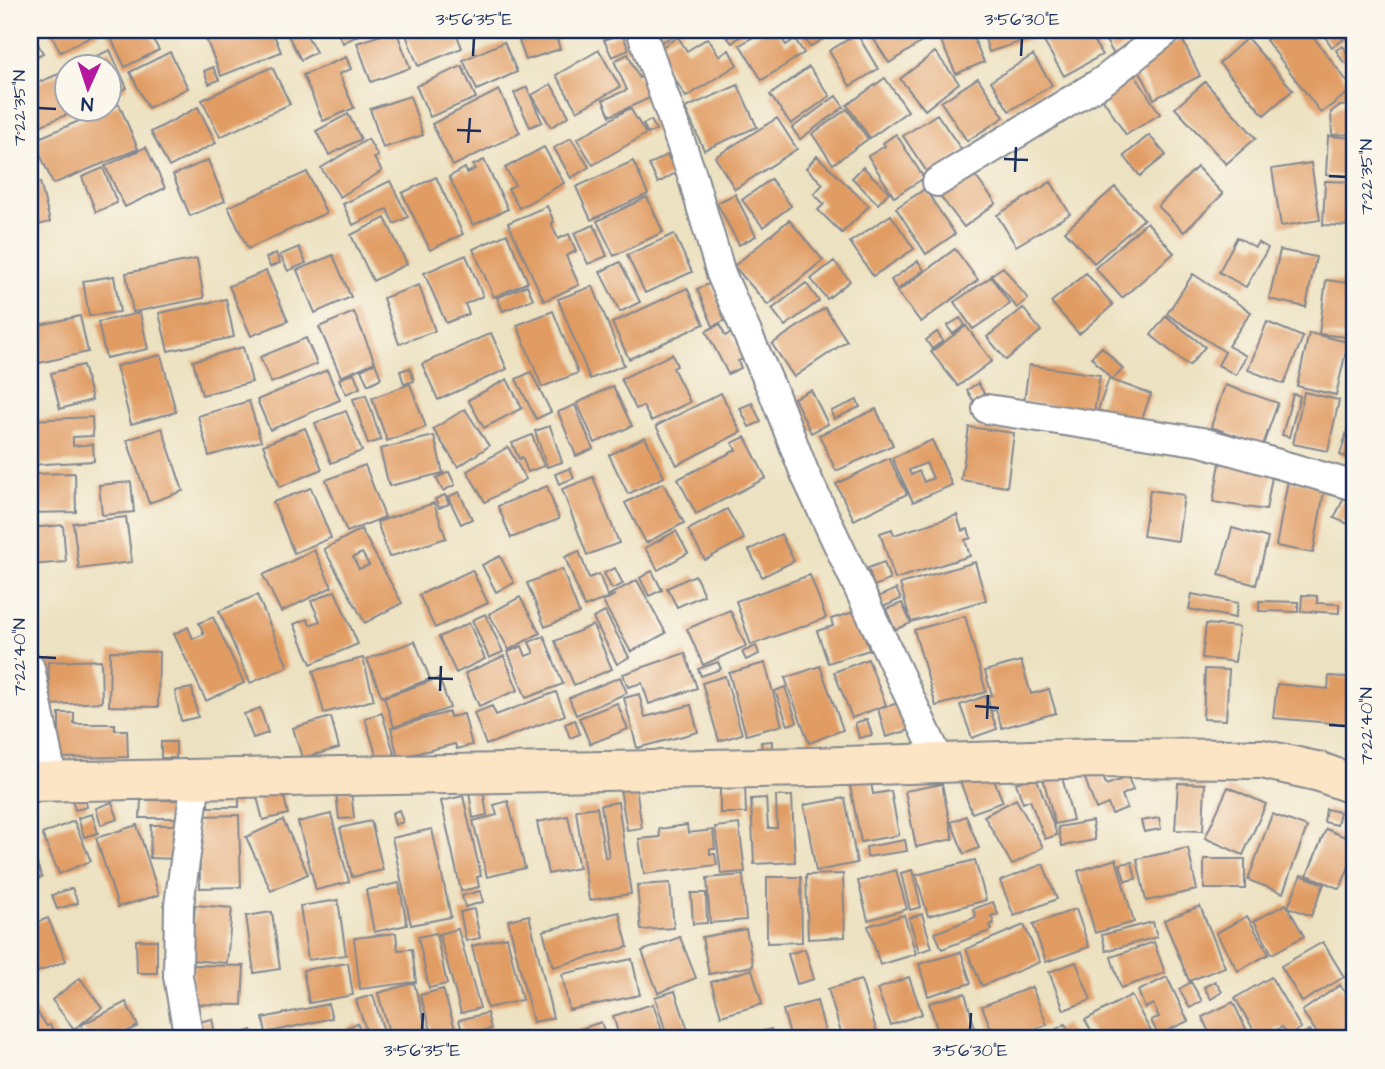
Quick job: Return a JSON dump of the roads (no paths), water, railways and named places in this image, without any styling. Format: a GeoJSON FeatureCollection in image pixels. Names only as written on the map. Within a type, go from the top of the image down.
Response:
{"type":"FeatureCollection","features":[{"type":"Feature","properties":{"kind":"main road"},"geometry":{"type":"LineString","coordinates":[[41,782],[1098,758],[1262,760],[1320,772],[1355,785]]}},
{"type":"Feature","properties":{"kind":"street"},"geometry":{"type":"LineString","coordinates":[[641,30],[691,172],[721,274],[774,394],[805,474],[940,762]]}},
{"type":"Feature","properties":{"kind":"street"},"geometry":{"type":"LineString","coordinates":[[937,182],[1103,81],[1168,30]]}},
{"type":"Feature","properties":{"kind":"street"},"geometry":{"type":"LineString","coordinates":[[987,409],[1202,442],[1355,486]]}},
{"type":"Feature","properties":{"kind":"street"},"geometry":{"type":"LineString","coordinates":[[30,667],[41,782]]}},
{"type":"Feature","properties":{"kind":"street"},"geometry":{"type":"LineString","coordinates":[[189,1039],[178,976],[179,905],[196,780]]}}]}
